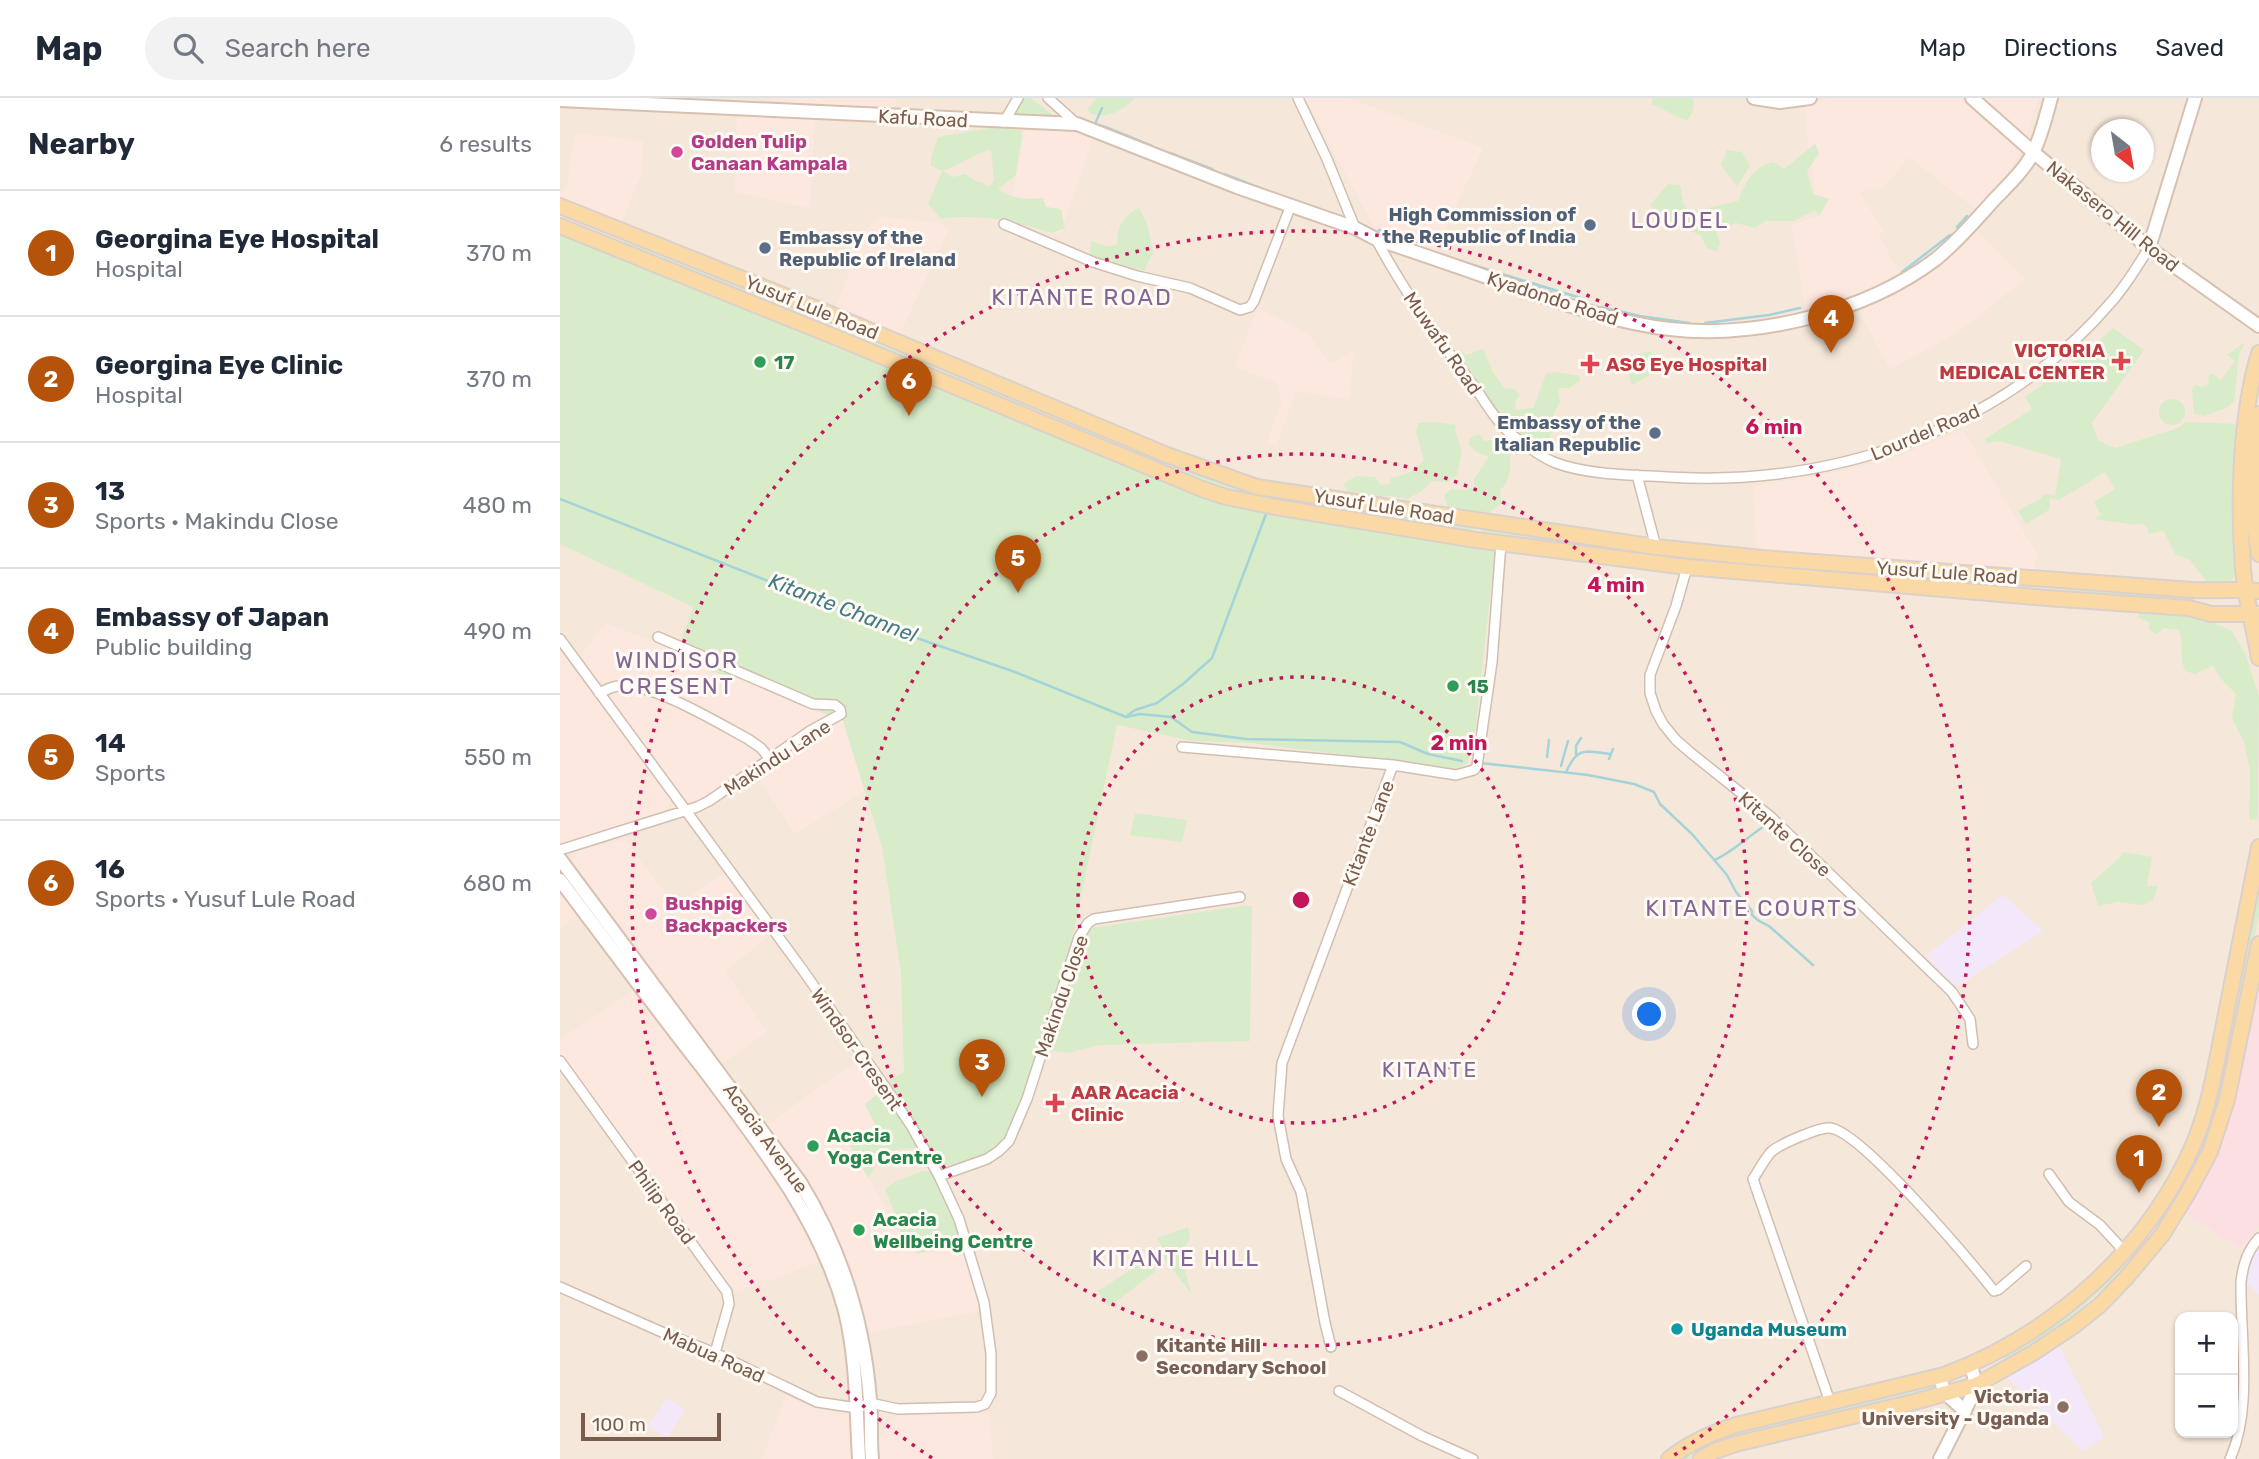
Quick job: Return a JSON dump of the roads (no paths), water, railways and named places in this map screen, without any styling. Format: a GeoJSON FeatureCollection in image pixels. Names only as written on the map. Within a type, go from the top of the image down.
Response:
{"type":"FeatureCollection","features":[{"type":"Feature","properties":{"kind":"main road"},"geometry":{"type":"LineString","coordinates":[[1754,98],[1780,102],[1810,98]]}},
{"type":"Feature","properties":{"kind":"main road","name":"Nakasero Hill Road"},"geometry":{"type":"LineString","coordinates":[[1972,98],[2149,248],[2259,326]]}},
{"type":"Feature","properties":{"kind":"main road","name":"Kyadondo Road"},"geometry":{"type":"LineString","coordinates":[[1077,124],[1237,187],[1355,228],[1376,239],[1586,311],[1671,330],[1711,331],[1774,325],[1839,310],[1866,299],[1935,260],[1962,236],[2022,169],[2033,152],[2051,98]]}},
{"type":"Feature","properties":{"kind":"main road"},"geometry":{"type":"LineString","coordinates":[[2149,248],[2195,98]]}},
{"type":"Feature","properties":{"kind":"main road","name":"Kafu Road"},"geometry":{"type":"LineString","coordinates":[[560,100],[745,103],[1004,122],[1077,124]]}},
{"type":"Feature","properties":{"kind":"main road","name":"Yusuf Lule Road"},"geometry":{"type":"LineString","coordinates":[[560,206],[716,267],[1167,454],[1257,487],[1656,547],[2009,577],[2208,591],[2252,591]]}},
{"type":"Feature","properties":{"kind":"main road","name":"Yusuf Lule Road"},"geometry":{"type":"LineString","coordinates":[[560,226],[1226,497],[1501,543],[1687,567],[2189,608],[2211,614],[2255,615]]}},
{"type":"Feature","properties":{"kind":"main road"},"geometry":{"type":"LineString","coordinates":[[631,256],[642,240]]}},
{"type":"Feature","properties":{"kind":"main road"},"geometry":{"type":"LineString","coordinates":[[2259,353],[2246,420],[2242,476],[2243,567],[2252,591],[2259,658]]}},
{"type":"Feature","properties":{"kind":"main road"},"geometry":{"type":"LineString","coordinates":[[2259,414],[2253,473],[2255,532],[2259,554]]}},
{"type":"Feature","properties":{"kind":"main road"},"geometry":{"type":"LineString","coordinates":[[1160,472],[1167,454]]}},
{"type":"Feature","properties":{"kind":"main road"},"geometry":{"type":"LineString","coordinates":[[1762,558],[1762,575]]}},
{"type":"Feature","properties":{"kind":"main road"},"geometry":{"type":"LineString","coordinates":[[2005,595],[2009,577]]}},
{"type":"Feature","properties":{"kind":"main road"},"geometry":{"type":"LineString","coordinates":[[2062,599],[2064,581]]}},
{"type":"Feature","properties":{"kind":"main road"},"geometry":{"type":"LineString","coordinates":[[1669,1459],[1707,1434],[1939,1376],[1971,1365],[2049,1321],[2087,1290],[2124,1251],[2155,1211],[2194,1142],[2212,1084],[2259,846]]}},
{"type":"Feature","properties":{"kind":"main road","name":"Acacia Avenue"},"geometry":{"type":"LineString","coordinates":[[560,859],[794,1173],[812,1202],[834,1245],[854,1301],[861,1331],[870,1403],[872,1459]]}},
{"type":"Feature","properties":{"kind":"main road","name":"Acacia Avenue"},"geometry":{"type":"LineString","coordinates":[[560,880],[736,1112],[805,1213],[825,1256],[845,1312],[855,1376],[859,1459]]}},
{"type":"Feature","properties":{"kind":"main road"},"geometry":{"type":"LineString","coordinates":[[1701,1459],[1740,1443],[1976,1385],[2033,1353],[2100,1305],[2162,1235],[2210,1152],[2230,1086],[2259,944]]}},
{"type":"Feature","properties":{"kind":"main road"},"geometry":{"type":"LineString","coordinates":[[2212,1084],[2230,1086]]}},
{"type":"Feature","properties":{"kind":"main road"},"geometry":{"type":"LineString","coordinates":[[1940,1459],[1976,1385],[1971,1365]]}},
{"type":"Feature","properties":{"kind":"main road"},"geometry":{"type":"LineString","coordinates":[[1939,1376],[1945,1393],[1965,1411]]}},
{"type":"Feature","properties":{"kind":"street"},"geometry":{"type":"LineString","coordinates":[[1004,122],[1018,98]]}},
{"type":"Feature","properties":{"kind":"street","name":"Kyadondo Road"},"geometry":{"type":"LineString","coordinates":[[1048,98],[1077,124]]}},
{"type":"Feature","properties":{"kind":"street"},"geometry":{"type":"LineString","coordinates":[[1298,98],[1355,228]]}},
{"type":"Feature","properties":{"kind":"street"},"geometry":{"type":"LineString","coordinates":[[1004,224],[1093,262],[1190,288],[1240,310],[1250,307],[1254,301],[1291,205]]}},
{"type":"Feature","properties":{"kind":"street","name":"Muwafu Road"},"geometry":{"type":"LineString","coordinates":[[1376,239],[1432,330],[1513,437],[1556,463],[1584,470],[1637,475]]}},
{"type":"Feature","properties":{"kind":"street","name":"Lourdel Road"},"geometry":{"type":"LineString","coordinates":[[1637,475],[1742,477],[1800,470],[1882,453],[1947,426],[1980,411],[2036,372],[2062,350],[2115,298],[2149,248]]}},
{"type":"Feature","properties":{"kind":"street"},"geometry":{"type":"LineString","coordinates":[[1637,475],[1656,547]]}},
{"type":"Feature","properties":{"kind":"street","name":"Kitante Lane"},"geometry":{"type":"LineString","coordinates":[[1331,1347],[1301,1192],[1286,1158],[1278,1116],[1282,1063],[1393,765],[1456,775],[1474,770],[1477,766],[1492,662],[1501,543]]}},
{"type":"Feature","properties":{"kind":"street","name":"Kitante Close"},"geometry":{"type":"LineString","coordinates":[[1687,567],[1676,606],[1650,675],[1650,693],[1663,724],[1691,753],[1771,817],[1952,992],[1970,1019],[1973,1044]]}},
{"type":"Feature","properties":{"kind":"street","name":"Makindu Lane"},"geometry":{"type":"LineString","coordinates":[[560,850],[709,801],[810,731],[837,718],[841,713],[835,705],[813,704],[658,637]]}},
{"type":"Feature","properties":{"kind":"street","name":"Windsor Cresent"},"geometry":{"type":"LineString","coordinates":[[560,639],[883,1084],[912,1127],[959,1219],[984,1302],[991,1354],[989,1400],[977,1407],[898,1409],[870,1403]]}},
{"type":"Feature","properties":{"kind":"street"},"geometry":{"type":"LineString","coordinates":[[599,693],[624,685],[654,693],[748,739],[770,759]]}},
{"type":"Feature","properties":{"kind":"street"},"geometry":{"type":"LineString","coordinates":[[1182,747],[1393,765]]}},
{"type":"Feature","properties":{"kind":"street","name":"Makindu Close"},"geometry":{"type":"LineString","coordinates":[[939,1176],[987,1159],[1009,1141],[1027,1099],[1079,936],[1088,923],[1094,919],[1240,897]]}},
{"type":"Feature","properties":{"kind":"street","name":"Philip Road"},"geometry":{"type":"LineString","coordinates":[[560,1061],[727,1292],[729,1304],[715,1353]]}},
{"type":"Feature","properties":{"kind":"street"},"geometry":{"type":"LineString","coordinates":[[1830,1402],[1753,1179],[1765,1160],[1778,1147],[1829,1127],[1838,1130],[1873,1157],[1922,1207],[1994,1291],[2026,1266]]}},
{"type":"Feature","properties":{"kind":"street"},"geometry":{"type":"LineString","coordinates":[[2049,1174],[2069,1202],[2100,1225],[2124,1251]]}},
{"type":"Feature","properties":{"kind":"street"},"geometry":{"type":"LineString","coordinates":[[2230,1459],[2241,1429],[2244,1402],[2242,1274],[2249,1253],[2259,1238]]}},
{"type":"Feature","properties":{"kind":"street","name":"Mabua Road"},"geometry":{"type":"LineString","coordinates":[[560,1287],[715,1353],[817,1402],[858,1408]]}},
{"type":"Feature","properties":{"kind":"street"},"geometry":{"type":"LineString","coordinates":[[1339,1391],[1422,1436],[1473,1459]]}},
{"type":"Feature","properties":{"kind":"street"},"geometry":{"type":"LineString","coordinates":[[858,1408],[870,1403]]}},
{"type":"Feature","properties":{"kind":"waterway"},"geometry":{"type":"LineString","coordinates":[[1095,124],[1102,108]]}},
{"type":"Feature","properties":{"kind":"waterway"},"geometry":{"type":"LineString","coordinates":[[1086,121],[1152,146]]}},
{"type":"Feature","properties":{"kind":"waterway"},"geometry":{"type":"LineString","coordinates":[[1170,153],[1212,169]]}},
{"type":"Feature","properties":{"kind":"waterway"},"geometry":{"type":"LineString","coordinates":[[1224,174],[1281,196]]}},
{"type":"Feature","properties":{"kind":"waterway"},"geometry":{"type":"LineString","coordinates":[[1957,227],[1967,216]]}},
{"type":"Feature","properties":{"kind":"waterway"},"geometry":{"type":"LineString","coordinates":[[1379,230],[1417,246]]}},
{"type":"Feature","properties":{"kind":"waterway"},"geometry":{"type":"LineString","coordinates":[[1902,272],[1950,235]]}},
{"type":"Feature","properties":{"kind":"waterway"},"geometry":{"type":"LineString","coordinates":[[1460,261],[1584,299]]}},
{"type":"Feature","properties":{"kind":"waterway"},"geometry":{"type":"LineString","coordinates":[[1601,307],[1689,323]]}},
{"type":"Feature","properties":{"kind":"waterway"},"geometry":{"type":"LineString","coordinates":[[1705,323],[1800,308]]}},
{"type":"Feature","properties":{"kind":"waterway","name":"Kitante Channel"},"geometry":{"type":"LineString","coordinates":[[560,499],[882,626],[1015,672],[1126,717]]}},
{"type":"Feature","properties":{"kind":"waterway"},"geometry":{"type":"LineString","coordinates":[[1128,715],[1157,703],[1212,658],[1266,514]]}},
{"type":"Feature","properties":{"kind":"waterway"},"geometry":{"type":"LineString","coordinates":[[1126,717],[1140,714],[1171,717],[1192,732],[1246,739],[1400,742],[1428,754],[1462,761]]}},
{"type":"Feature","properties":{"kind":"waterway"},"geometry":{"type":"LineString","coordinates":[[1576,754],[1576,746],[1581,738]]}},
{"type":"Feature","properties":{"kind":"waterway"},"geometry":{"type":"LineString","coordinates":[[1547,757],[1549,740]]}},
{"type":"Feature","properties":{"kind":"waterway"},"geometry":{"type":"LineString","coordinates":[[1561,766],[1568,741]]}},
{"type":"Feature","properties":{"kind":"waterway"},"geometry":{"type":"LineString","coordinates":[[1609,759],[1613,749]]}},
{"type":"Feature","properties":{"kind":"waterway"},"geometry":{"type":"LineString","coordinates":[[1566,772],[1574,758],[1583,752],[1610,754]]}},
{"type":"Feature","properties":{"kind":"waterway","name":"Kitante Channel"},"geometry":{"type":"LineString","coordinates":[[1481,763],[1588,775],[1634,784],[1654,792],[1660,804],[1692,834],[1727,875],[1736,892],[1752,911],[1752,915],[1769,926],[1813,965]]}},
{"type":"Feature","properties":{"kind":"waterway"},"geometry":{"type":"LineString","coordinates":[[1714,860],[1763,827]]}},
{"type":"Feature","properties":{"kind":"place","name":"Golden Tulip Canaan Kampala"},"geometry":{"type":"Point","coordinates":[677,152]}},
{"type":"Feature","properties":{"kind":"place","name":"High Commission of the Republic of India"},"geometry":{"type":"Point","coordinates":[1590,225]}},
{"type":"Feature","properties":{"kind":"place","name":"Embassy of the Republic of Ireland"},"geometry":{"type":"Point","coordinates":[765,248]}},
{"type":"Feature","properties":{"kind":"place","name":"Embassy of Japan"},"geometry":{"type":"Point","coordinates":[1831,353]}},
{"type":"Feature","properties":{"kind":"place","name":"VICTORIA MEDICAL CENTER"},"geometry":{"type":"Point","coordinates":[2121,361]}},
{"type":"Feature","properties":{"kind":"place","name":"17"},"geometry":{"type":"Point","coordinates":[760,362]}},
{"type":"Feature","properties":{"kind":"place","name":"ASG Eye Hospital"},"geometry":{"type":"Point","coordinates":[1590,364]}},
{"type":"Feature","properties":{"kind":"place","name":"16"},"geometry":{"type":"Point","coordinates":[909,416]}},
{"type":"Feature","properties":{"kind":"place","name":"Embassy of the Italian Republic"},"geometry":{"type":"Point","coordinates":[1655,433]}},
{"type":"Feature","properties":{"kind":"place","name":"14"},"geometry":{"type":"Point","coordinates":[1018,593]}},
{"type":"Feature","properties":{"kind":"place","name":"15"},"geometry":{"type":"Point","coordinates":[1453,686]}},
{"type":"Feature","properties":{"kind":"place","name":"Bushpig Backpackers"},"geometry":{"type":"Point","coordinates":[651,914]}},
{"type":"Feature","properties":{"kind":"place","name":"13"},"geometry":{"type":"Point","coordinates":[982,1097]}},
{"type":"Feature","properties":{"kind":"place","name":"AAR Acacia Clinic"},"geometry":{"type":"Point","coordinates":[1055,1103]}},
{"type":"Feature","properties":{"kind":"place","name":"Georgina Eye Clinic"},"geometry":{"type":"Point","coordinates":[2159,1127]}},
{"type":"Feature","properties":{"kind":"place","name":"Acacia Yoga Centre"},"geometry":{"type":"Point","coordinates":[813,1146]}},
{"type":"Feature","properties":{"kind":"place","name":"Georgina Eye Hospital"},"geometry":{"type":"Point","coordinates":[2139,1193]}},
{"type":"Feature","properties":{"kind":"place","name":"Acacia Wellbeing Centre"},"geometry":{"type":"Point","coordinates":[859,1230]}},
{"type":"Feature","properties":{"kind":"place","name":"Uganda Museum"},"geometry":{"type":"Point","coordinates":[1677,1329]}},
{"type":"Feature","properties":{"kind":"place","name":"Kitante Hill Secondary School"},"geometry":{"type":"Point","coordinates":[1142,1356]}},
{"type":"Feature","properties":{"kind":"place","name":"Victoria University - Uganda"},"geometry":{"type":"Point","coordinates":[2063,1407]}},
{"type":"Feature","properties":{"kind":"district","name":"LOUDEL"},"geometry":{"type":"Point","coordinates":[1680,220]}},
{"type":"Feature","properties":{"kind":"district","name":"KITANTE ROAD"},"geometry":{"type":"Point","coordinates":[1082,297]}},
{"type":"Feature","properties":{"kind":"district","name":"WINDISOR CRESENT"},"geometry":{"type":"Point","coordinates":[677,673]}},
{"type":"Feature","properties":{"kind":"district","name":"KITANTE COURTS"},"geometry":{"type":"Point","coordinates":[1752,908]}},
{"type":"Feature","properties":{"kind":"district","name":"KITANTE"},"geometry":{"type":"Point","coordinates":[1430,1070]}},
{"type":"Feature","properties":{"kind":"district","name":"KITANTE HILL"},"geometry":{"type":"Point","coordinates":[1176,1258]}}]}
